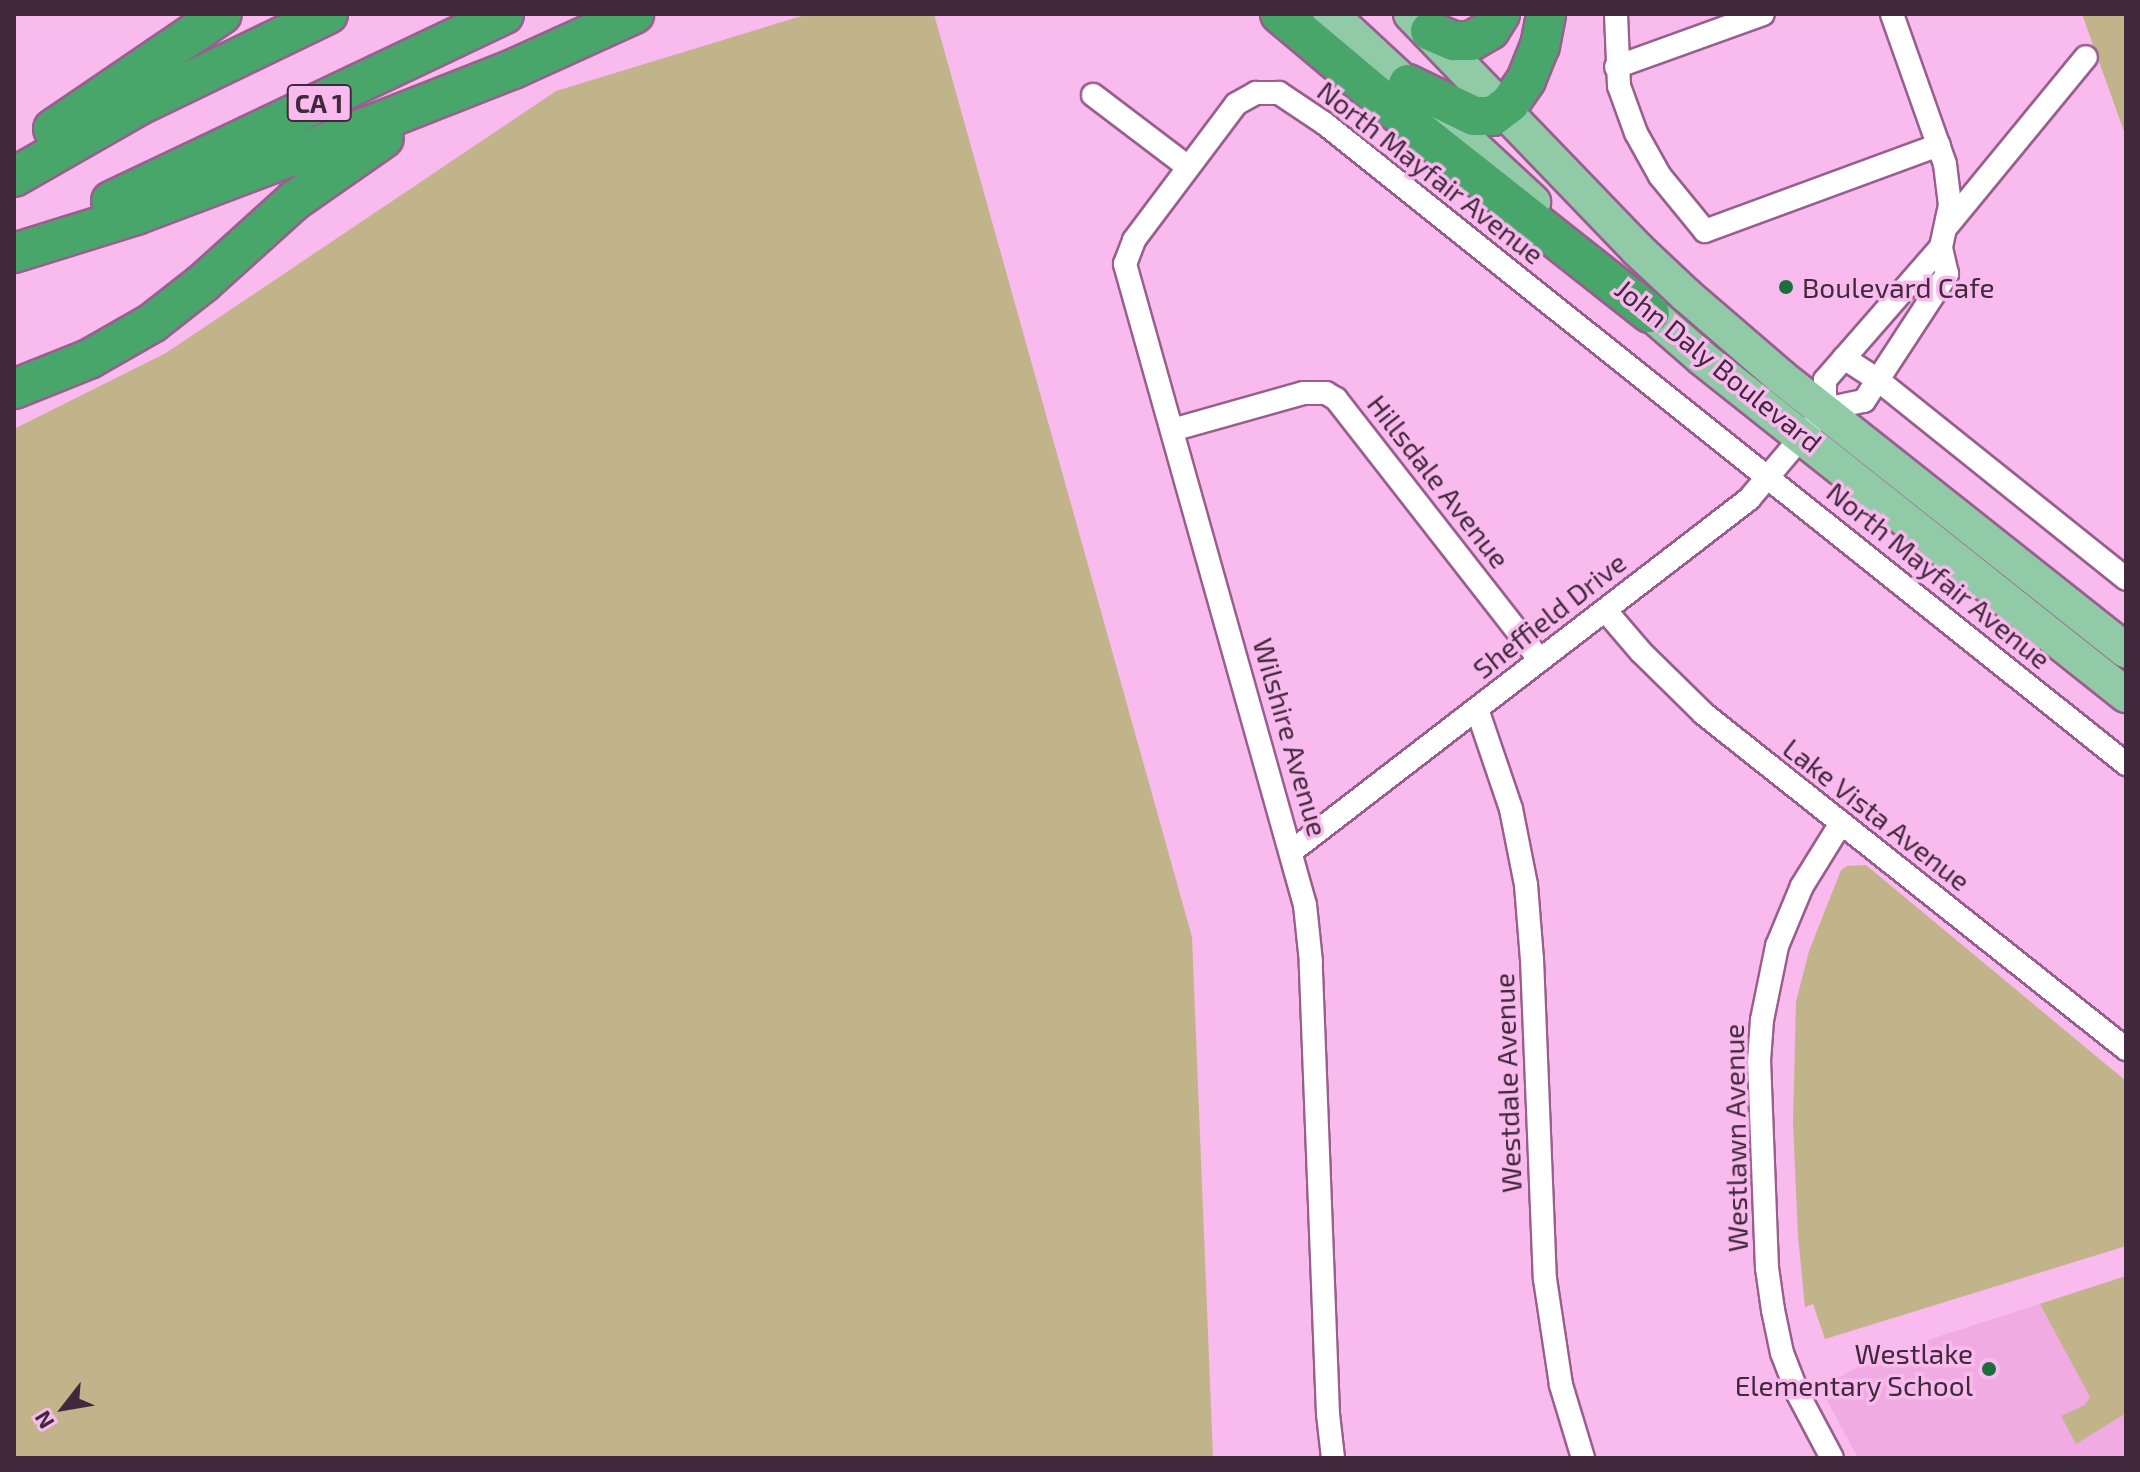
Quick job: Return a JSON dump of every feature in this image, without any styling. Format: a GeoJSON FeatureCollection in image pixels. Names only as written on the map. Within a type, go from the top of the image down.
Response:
{"type":"FeatureCollection","features":[{"type":"Feature","properties":{"kind":"highway"},"geometry":{"type":"LineString","coordinates":[[14,169],[73,113],[222,14]]}},
{"type":"Feature","properties":{"kind":"highway","name":"CA 1"},"geometry":{"type":"LineString","coordinates":[[14,177],[138,106],[328,14]]}},
{"type":"Feature","properties":{"kind":"highway","name":"CA 1"},"geometry":{"type":"LineString","coordinates":[[14,246],[504,14]]}},
{"type":"Feature","properties":{"kind":"highway"},"geometry":{"type":"LineString","coordinates":[[14,253],[136,215],[513,69],[634,14]]}},
{"type":"Feature","properties":{"kind":"highway"},"geometry":{"type":"LineString","coordinates":[[1280,14],[1423,134],[1650,313]]}},
{"type":"Feature","properties":{"kind":"highway"},"geometry":{"type":"LineString","coordinates":[[1420,22],[1454,41],[1471,41],[1490,30],[1500,14]]}},
{"type":"Feature","properties":{"kind":"highway"},"geometry":{"type":"LineString","coordinates":[[1408,84],[1474,116],[1486,117],[1503,109],[1532,70],[1546,14]]}},
{"type":"Feature","properties":{"kind":"highway"},"geometry":{"type":"LineString","coordinates":[[14,389],[69,369],[133,334],[187,296],[262,227],[329,174],[390,135],[513,69]]}},
{"type":"Feature","properties":{"kind":"main road","name":"John Daly Boulevard"},"geometry":{"type":"LineString","coordinates":[[1330,14],[1650,313],[2126,695]]}},
{"type":"Feature","properties":{"kind":"main road","name":"John Daly Boulevard"},"geometry":{"type":"LineString","coordinates":[[1420,22],[1657,269],[1781,377],[2126,650]]}},
{"type":"Feature","properties":{"kind":"street"},"geometry":{"type":"LineString","coordinates":[[1616,14],[1616,67],[1626,109],[1646,155],[1705,231],[1939,145]]}},
{"type":"Feature","properties":{"kind":"street"},"geometry":{"type":"LineString","coordinates":[[1616,67],[1763,14]]}},
{"type":"Feature","properties":{"kind":"street"},"geometry":{"type":"LineString","coordinates":[[1892,14],[1939,145],[1949,185],[1944,237],[1947,274],[1864,401],[1825,409],[1825,380],[1944,237],[2086,57]]}},
{"type":"Feature","properties":{"kind":"street","name":"Wilshire Avenue"},"geometry":{"type":"LineString","coordinates":[[1256,93],[1236,104],[1134,240],[1125,264],[1305,905],[1311,962],[1328,1414],[1333,1458]]}},
{"type":"Feature","properties":{"kind":"street","name":"North Mayfair Avenue"},"geometry":{"type":"LineString","coordinates":[[1256,93],[1279,93],[1324,123],[2126,764]]}},
{"type":"Feature","properties":{"kind":"street"},"geometry":{"type":"LineString","coordinates":[[1093,95],[1188,167]]}},
{"type":"Feature","properties":{"kind":"street"},"geometry":{"type":"LineString","coordinates":[[1844,358],[1878,380],[2126,579]]}},
{"type":"Feature","properties":{"kind":"street","name":"Hillsdale Avenue"},"geometry":{"type":"LineString","coordinates":[[1172,430],[1304,393],[1326,393],[1336,399],[1540,660]]}},
{"type":"Feature","properties":{"kind":"street","name":"Sheffield Drive"},"geometry":{"type":"LineString","coordinates":[[1292,851],[1749,499],[1825,409]]}},
{"type":"Feature","properties":{"kind":"street","name":"Lake Vista Avenue"},"geometry":{"type":"LineString","coordinates":[[1605,610],[1651,662],[1704,714],[2126,1049]]}},
{"type":"Feature","properties":{"kind":"street","name":"Westdale Avenue"},"geometry":{"type":"LineString","coordinates":[[1477,709],[1511,809],[1526,885],[1546,1292],[1561,1385],[1583,1458]]}},
{"type":"Feature","properties":{"kind":"street","name":"Westlawn Avenue"},"geometry":{"type":"LineString","coordinates":[[1832,1458],[1798,1394],[1782,1353],[1773,1310],[1767,1268],[1759,1061],[1762,1020],[1777,946],[1802,886],[1841,823]]}},
{"type":"Feature","properties":{"kind":"shaded area"},"geometry":{"type":"Polygon","coordinates":[[[808,14],[934,14],[1192,937],[1213,1458],[14,1458],[14,429],[166,353],[556,91],[808,14]]]}},
{"type":"Feature","properties":{"kind":"shaded area"},"geometry":{"type":"Polygon","coordinates":[[[2082,14],[2126,14],[2126,137],[2082,14]]]}},
{"type":"Feature","properties":{"kind":"shaded area"},"geometry":{"type":"Polygon","coordinates":[[[1866,865],[2126,1081],[2126,1246],[1825,1339],[1813,1304],[1805,1307],[1798,1236],[1793,1122],[1796,1002],[1809,951],[1841,870],[1847,866],[1866,865]]]}},
{"type":"Feature","properties":{"kind":"shaded area","name":"Westlake Elementary School"},"geometry":{"type":"Polygon","coordinates":[[[2126,1276],[2126,1458],[1858,1458],[1820,1387],[1881,1355],[2126,1276]]]}},
{"type":"Feature","properties":{"kind":"shaded area"},"geometry":{"type":"Polygon","coordinates":[[[2126,1276],[2126,1413],[2076,1444],[2061,1416],[2085,1405],[2090,1397],[2040,1304],[2126,1276]]]}},
{"type":"Feature","properties":{"kind":"place","name":"Boulevard Cafe"},"geometry":{"type":"Point","coordinates":[1786,287]}},
{"type":"Feature","properties":{"kind":"place","name":"Westlake Elementary School"},"geometry":{"type":"Point","coordinates":[1989,1369]}}]}
